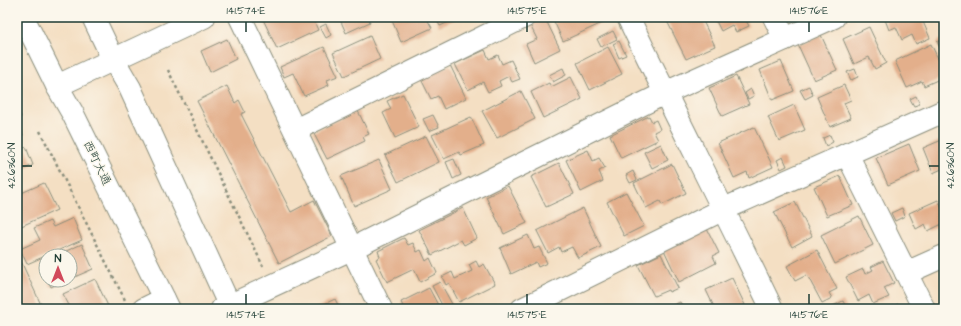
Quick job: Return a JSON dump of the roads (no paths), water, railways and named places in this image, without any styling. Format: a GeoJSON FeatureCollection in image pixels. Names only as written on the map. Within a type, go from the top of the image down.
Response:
{"type":"FeatureCollection","features":[{"type":"Feature","properties":{"kind":"street","name":"西町大通"},"geometry":{"type":"LineString","coordinates":[[23,17],[167,304]]}},
{"type":"Feature","properties":{"kind":"street"},"geometry":{"type":"LineString","coordinates":[[93,17],[113,59],[130,88],[227,308],[272,285],[351,249],[665,93],[834,17]]}},
{"type":"Feature","properties":{"kind":"street"},"geometry":{"type":"LineString","coordinates":[[57,86],[204,17]]}},
{"type":"Feature","properties":{"kind":"street"},"geometry":{"type":"LineString","coordinates":[[240,17],[381,309]]}},
{"type":"Feature","properties":{"kind":"street"},"geometry":{"type":"LineString","coordinates":[[295,130],[524,17]]}},
{"type":"Feature","properties":{"kind":"street"},"geometry":{"type":"LineString","coordinates":[[628,17],[772,309]]}},
{"type":"Feature","properties":{"kind":"street"},"geometry":{"type":"LineString","coordinates":[[774,17],[785,39]]}},
{"type":"Feature","properties":{"kind":"street"},"geometry":{"type":"LineString","coordinates":[[522,309],[724,209],[944,111]]}},
{"type":"Feature","properties":{"kind":"street"},"geometry":{"type":"LineString","coordinates":[[847,154],[924,309]]}},
{"type":"Feature","properties":{"kind":"street"},"geometry":{"type":"LineString","coordinates":[[906,273],[944,256]]}},
{"type":"Feature","properties":{"kind":"street"},"geometry":{"type":"LineString","coordinates":[[135,305],[167,304]]}}]}
